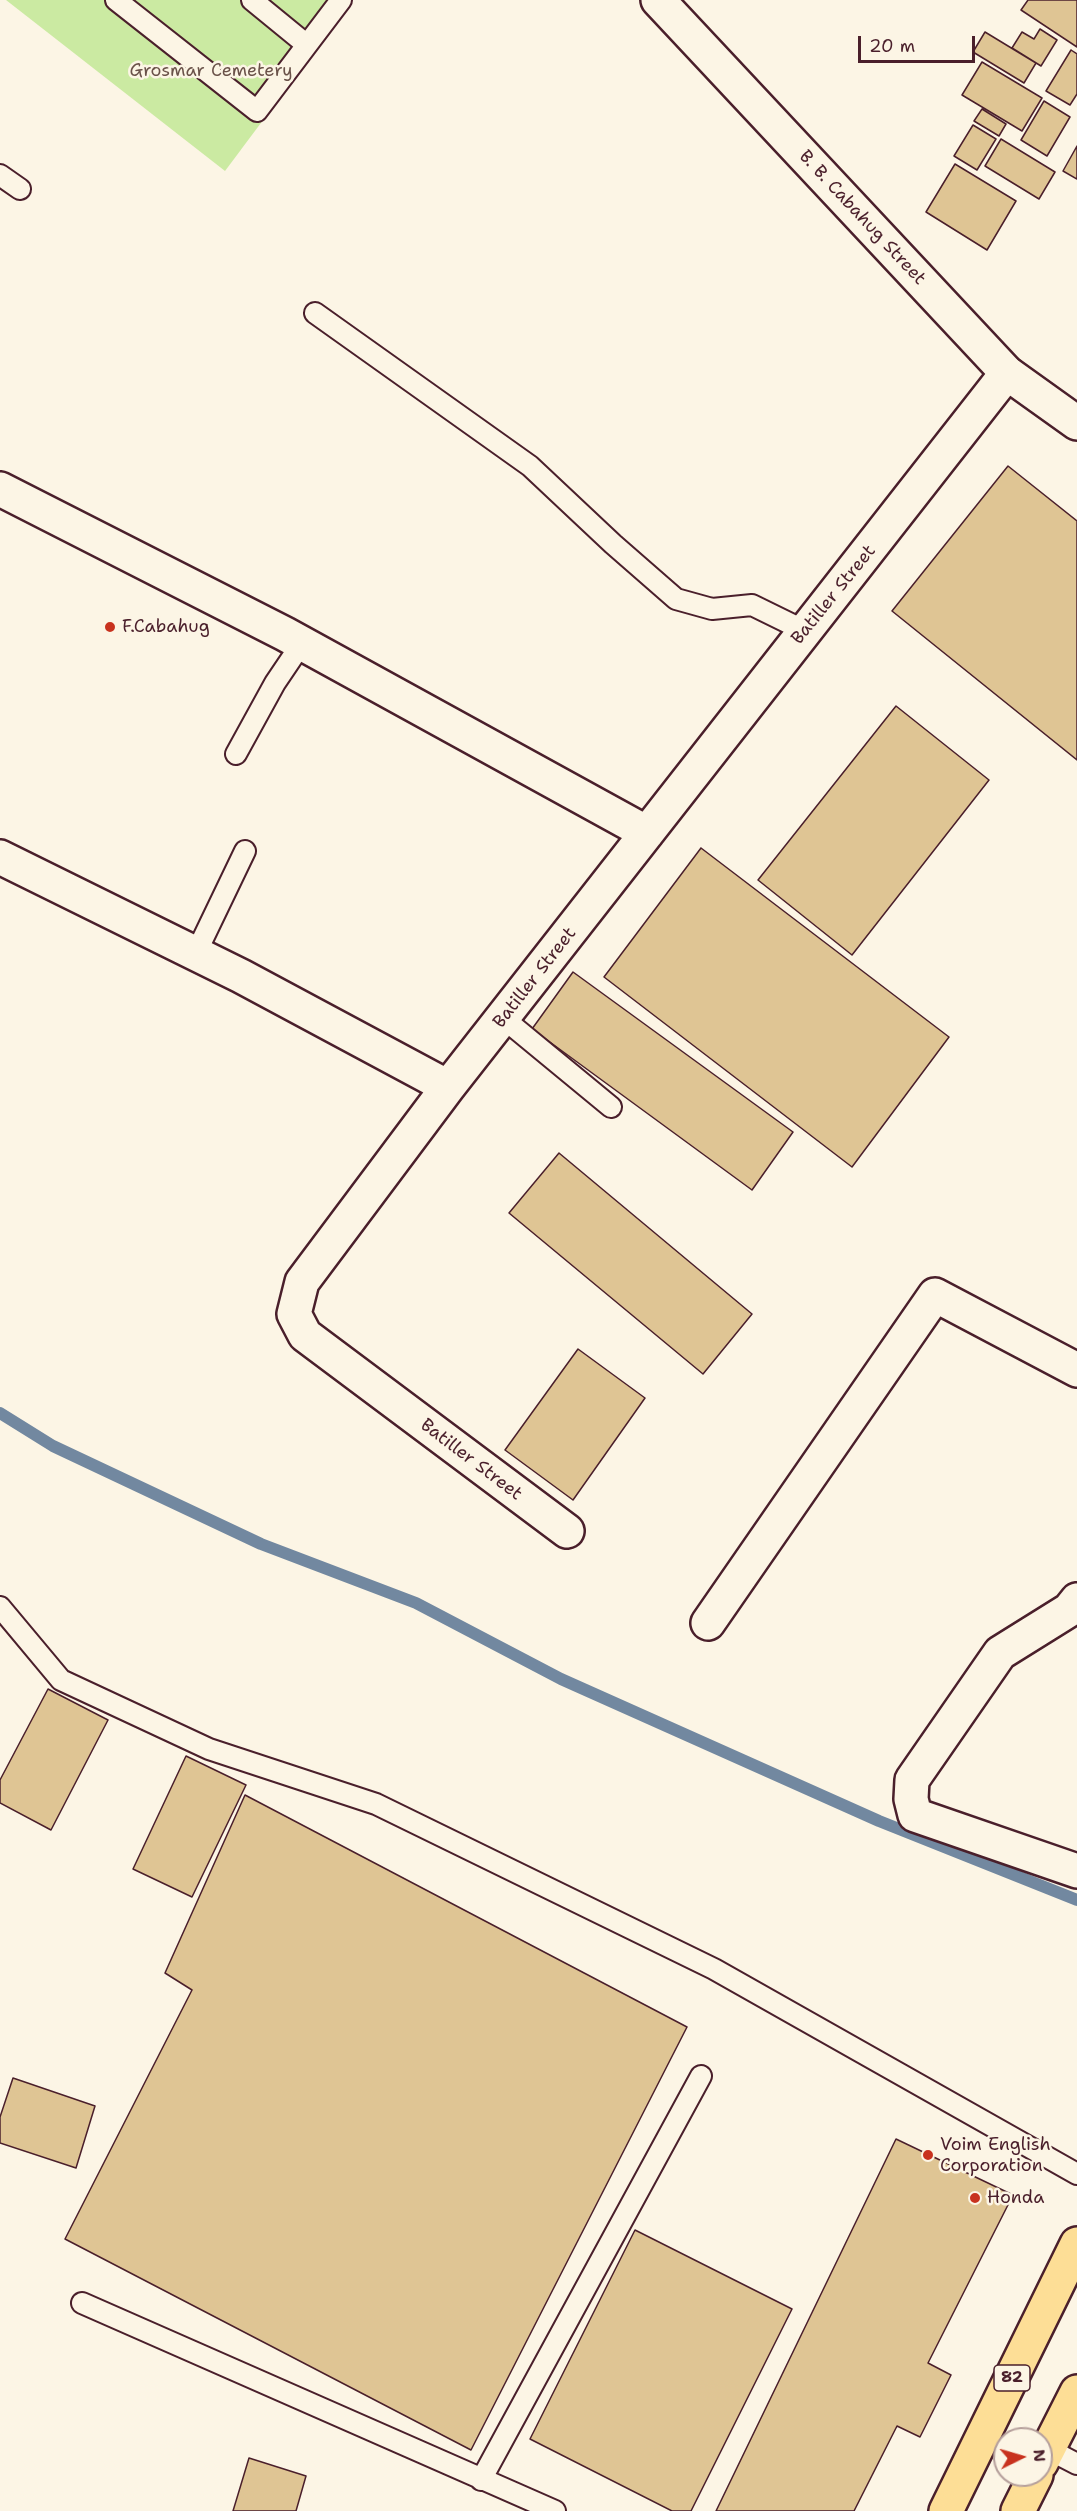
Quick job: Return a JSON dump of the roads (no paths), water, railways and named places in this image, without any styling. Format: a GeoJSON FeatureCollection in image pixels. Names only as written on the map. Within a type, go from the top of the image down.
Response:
{"type":"FeatureCollection","features":[{"type":"Feature","properties":{"kind":"main road","name":"82"},"geometry":{"type":"LineString","coordinates":[[946,2511],[1077,2244]]}},
{"type":"Feature","properties":{"kind":"main road"},"geometry":{"type":"LineString","coordinates":[[1053,2440],[1077,2392]]}},
{"type":"Feature","properties":{"kind":"main road"},"geometry":{"type":"LineString","coordinates":[[1018,2511],[1030,2487]]}},
{"type":"Feature","properties":{"kind":"street","name":"B. B. Cabahug Street"},"geometry":{"type":"LineString","coordinates":[[658,0],[1007,373],[1077,423]]}},
{"type":"Feature","properties":{"kind":"street","name":"Batiller Street"},"geometry":{"type":"LineString","coordinates":[[567,1531],[305,1335],[294,1314],[302,1282],[448,1087],[805,631],[831,601],[1007,373]]}},
{"type":"Feature","properties":{"kind":"street"},"geometry":{"type":"LineString","coordinates":[[0,489],[302,642],[647,833]]}},
{"type":"Feature","properties":{"kind":"street"},"geometry":{"type":"LineString","coordinates":[[0,857],[196,953],[448,1087]]}},
{"type":"Feature","properties":{"kind":"street"},"geometry":{"type":"LineString","coordinates":[[708,1623],[935,1295],[1077,1370]]}},
{"type":"Feature","properties":{"kind":"street"},"geometry":{"type":"LineString","coordinates":[[1077,1600],[1069,1610],[1000,1653],[912,1780],[911,1799],[915,1815],[1077,1871]]}},
{"type":"Feature","properties":{"kind":"lane"},"geometry":{"type":"LineString","coordinates":[[116,0],[256,111],[341,0]]}},
{"type":"Feature","properties":{"kind":"lane"},"geometry":{"type":"LineString","coordinates":[[252,0],[307,45]]}},
{"type":"Feature","properties":{"kind":"lane"},"geometry":{"type":"LineString","coordinates":[[0,175],[20,189]]}},
{"type":"Feature","properties":{"kind":"lane"},"geometry":{"type":"LineString","coordinates":[[315,313],[531,466],[613,544],[676,599],[712,609],[752,605],[805,631]]}},
{"type":"Feature","properties":{"kind":"lane"},"geometry":{"type":"LineString","coordinates":[[236,754],[275,683],[302,642]]}},
{"type":"Feature","properties":{"kind":"lane"},"geometry":{"type":"LineString","coordinates":[[196,953],[245,851]]}},
{"type":"Feature","properties":{"kind":"lane"},"geometry":{"type":"LineString","coordinates":[[503,1018],[611,1107]]}},
{"type":"Feature","properties":{"kind":"lane"},"geometry":{"type":"LineString","coordinates":[[0,1607],[61,1680],[209,1749],[376,1803],[714,1969],[1077,2174]]}},
{"type":"Feature","properties":{"kind":"lane"},"geometry":{"type":"LineString","coordinates":[[481,2480],[700,2076]]}},
{"type":"Feature","properties":{"kind":"lane"},"geometry":{"type":"LineString","coordinates":[[81,2303],[481,2480],[526,2505],[555,2511]]}},
{"type":"Feature","properties":{"kind":"lane"},"geometry":{"type":"LineString","coordinates":[[1053,2463],[1077,2464]]}},
{"type":"Feature","properties":{"kind":"waterway"},"geometry":{"type":"LineString","coordinates":[[0,1413],[53,1446],[261,1544],[416,1603],[561,1679],[879,1821],[1077,1900]]}},
{"type":"Feature","properties":{"kind":"place","name":"F.Cabahug"},"geometry":{"type":"Point","coordinates":[110,627]}},
{"type":"Feature","properties":{"kind":"place","name":"Voim English Corporation"},"geometry":{"type":"Point","coordinates":[928,2155]}},
{"type":"Feature","properties":{"kind":"place","name":"Honda"},"geometry":{"type":"Point","coordinates":[975,2198]}},
{"type":"Feature","properties":{"kind":"park label","name":"Grosmar Cemetery"},"geometry":{"type":"Point","coordinates":[211,71]}}]}
